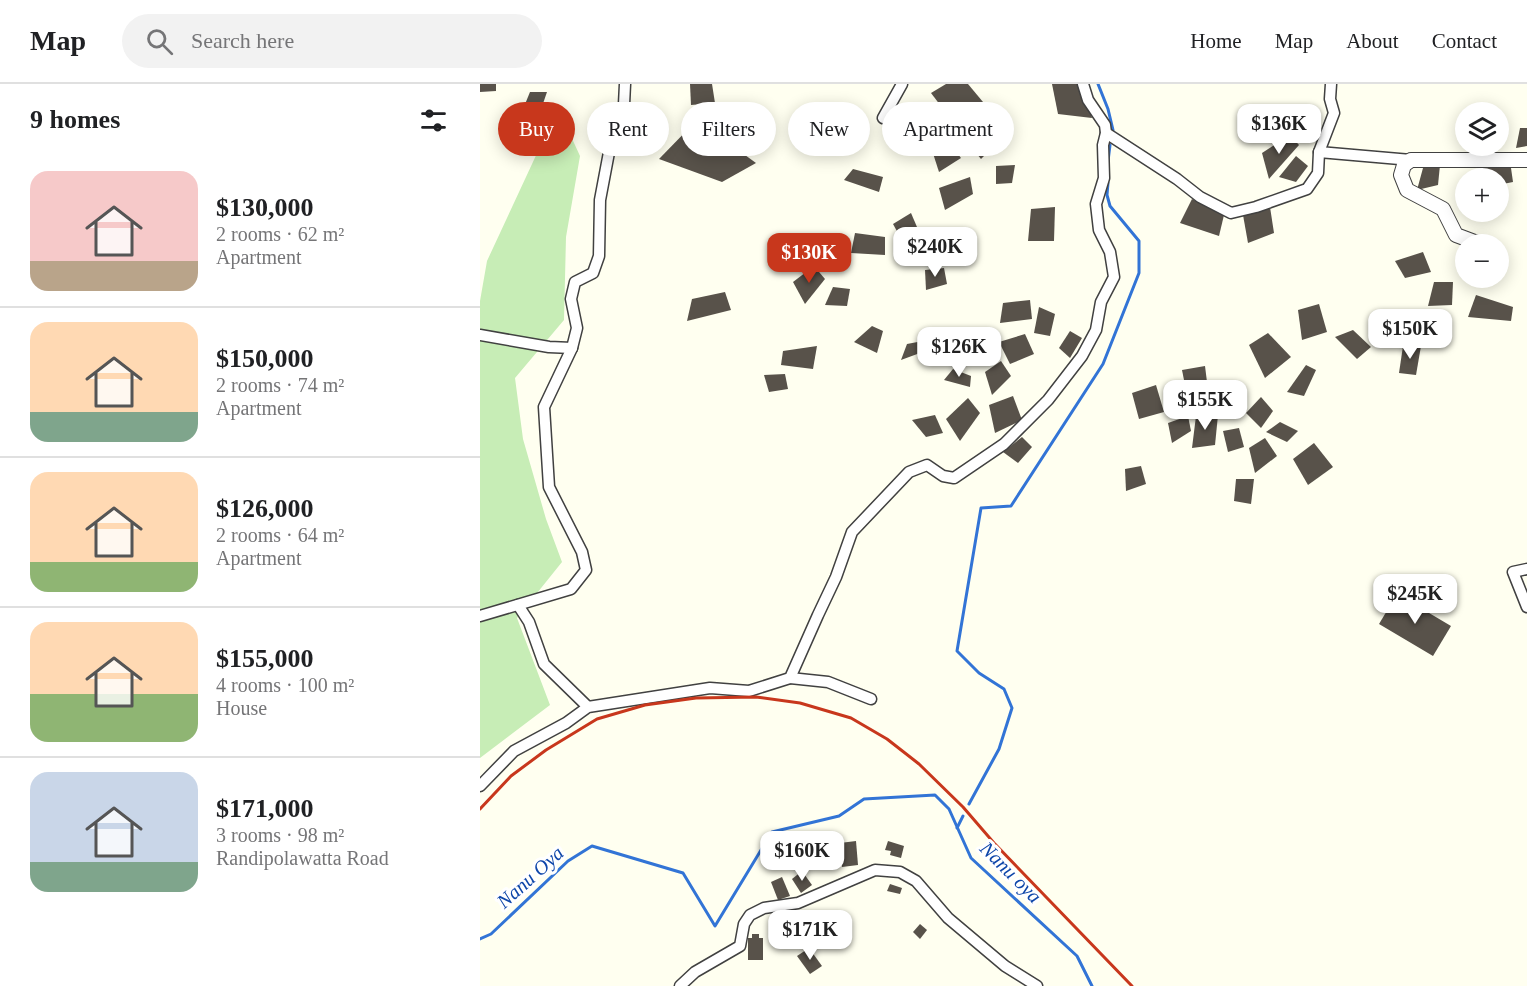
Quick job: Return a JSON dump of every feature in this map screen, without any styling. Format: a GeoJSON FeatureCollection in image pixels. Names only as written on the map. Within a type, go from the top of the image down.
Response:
{"type":"FeatureCollection","features":[{"type":"Feature","properties":{"kind":"street"},"geometry":{"type":"LineString","coordinates":[[480,616],[571,589],[586,570],[582,552],[549,487],[544,407],[572,348],[577,328],[571,299],[575,282],[593,273],[599,256],[600,200],[610,147],[623,125],[625,84]]}},
{"type":"Feature","properties":{"kind":"street"},"geometry":{"type":"LineString","coordinates":[[892,102],[902,84]]}},
{"type":"Feature","properties":{"kind":"street"},"geometry":{"type":"LineString","coordinates":[[790,678],[836,577],[852,532],[909,472],[927,465],[943,476],[954,478],[1004,444],[1048,400],[1082,356],[1096,330],[1101,302],[1114,277],[1110,252],[1099,230],[1096,204],[1104,178],[1105,125],[1088,100],[1083,84]]}},
{"type":"Feature","properties":{"kind":"street"},"geometry":{"type":"LineString","coordinates":[[1106,133],[1177,179],[1200,197],[1231,213],[1256,207],[1307,189],[1318,173],[1319,152],[1334,113],[1330,99],[1331,84]]}},
{"type":"Feature","properties":{"kind":"street"},"geometry":{"type":"LineString","coordinates":[[1319,152],[1411,160],[1527,160]]}},
{"type":"Feature","properties":{"kind":"street"},"geometry":{"type":"LineString","coordinates":[[1411,160],[1404,165],[1401,175],[1407,190],[1443,209],[1456,234]]}},
{"type":"Feature","properties":{"kind":"street"},"geometry":{"type":"LineString","coordinates":[[480,335],[549,347],[572,348]]}},
{"type":"Feature","properties":{"kind":"street"},"geometry":{"type":"LineString","coordinates":[[1527,569],[1513,572],[1527,607]]}},
{"type":"Feature","properties":{"kind":"street"},"geometry":{"type":"LineString","coordinates":[[518,604],[529,622],[544,664],[588,707]]}},
{"type":"Feature","properties":{"kind":"street"},"geometry":{"type":"LineString","coordinates":[[480,786],[514,751],[566,723],[588,707],[710,688],[749,691],[790,678],[828,682],[871,699]]}},
{"type":"Feature","properties":{"kind":"street"},"geometry":{"type":"LineString","coordinates":[[680,986],[695,972],[740,946],[744,924],[750,915],[764,908],[798,903],[875,870],[900,872],[916,881],[948,918],[1005,966],[1037,986]]}},
{"type":"Feature","properties":{"kind":"green space"},"geometry":{"type":"Polygon","coordinates":[[[575,145],[580,156],[566,237],[564,320],[515,378],[523,439],[546,519],[562,562],[517,618],[550,705],[480,758],[480,301],[487,261],[536,156],[575,156],[575,145]]]}},
{"type":"Feature","properties":{"kind":"building"},"geometry":{"type":"Polygon","coordinates":[[[480,84],[496,84],[496,91],[480,92],[480,84]]]}},
{"type":"Feature","properties":{"kind":"building"},"geometry":{"type":"Polygon","coordinates":[[[690,84],[712,84],[715,102],[691,102],[690,84]]]}},
{"type":"Feature","properties":{"kind":"building"},"geometry":{"type":"Polygon","coordinates":[[[946,84],[968,84],[983,102],[938,102],[931,93],[946,84]]]}},
{"type":"Feature","properties":{"kind":"building"},"geometry":{"type":"Polygon","coordinates":[[[1052,84],[1083,84],[1092,118],[1058,114],[1052,84]]]}},
{"type":"Feature","properties":{"kind":"building"},"geometry":{"type":"Polygon","coordinates":[[[530,92],[547,92],[544,102],[526,102],[530,92]]]}},
{"type":"Feature","properties":{"kind":"building"},"geometry":{"type":"Polygon","coordinates":[[[1520,128],[1527,128],[1527,146],[1516,148],[1520,128]]]}},
{"type":"Feature","properties":{"kind":"building"},"geometry":{"type":"Polygon","coordinates":[[[1290,135],[1299,145],[1269,179],[1262,153],[1290,135]]]}},
{"type":"Feature","properties":{"kind":"building"},"geometry":{"type":"Polygon","coordinates":[[[681,136],[681,156],[746,156],[756,163],[722,182],[659,159],[662,156],[669,156],[669,149],[681,136]]]}},
{"type":"Feature","properties":{"kind":"building"},"geometry":{"type":"Polygon","coordinates":[[[934,156],[959,156],[961,158],[939,172],[934,156]]]}},
{"type":"Feature","properties":{"kind":"building"},"geometry":{"type":"Polygon","coordinates":[[[1296,156],[1308,166],[1296,182],[1279,177],[1296,156]]]}},
{"type":"Feature","properties":{"kind":"building"},"geometry":{"type":"Polygon","coordinates":[[[1015,165],[1012,183],[996,184],[996,166],[1015,165]]]}},
{"type":"Feature","properties":{"kind":"building"},"geometry":{"type":"Polygon","coordinates":[[[1440,165],[1438,185],[1417,190],[1423,168],[1440,165]]]}},
{"type":"Feature","properties":{"kind":"building"},"geometry":{"type":"Polygon","coordinates":[[[1509,168],[1511,168],[1513,182],[1509,183],[1509,168]]]}},
{"type":"Feature","properties":{"kind":"building"},"geometry":{"type":"Polygon","coordinates":[[[853,169],[883,177],[879,192],[844,180],[853,169]]]}},
{"type":"Feature","properties":{"kind":"building"},"geometry":{"type":"Polygon","coordinates":[[[970,177],[973,194],[945,210],[939,188],[970,177]]]}},
{"type":"Feature","properties":{"kind":"building"},"geometry":{"type":"Polygon","coordinates":[[[1192,199],[1224,215],[1219,236],[1180,223],[1192,199]]]}},
{"type":"Feature","properties":{"kind":"building"},"geometry":{"type":"Polygon","coordinates":[[[1055,207],[1054,241],[1028,241],[1031,209],[1055,207]]]}},
{"type":"Feature","properties":{"kind":"building"},"geometry":{"type":"Polygon","coordinates":[[[1270,207],[1274,233],[1248,243],[1243,215],[1270,207]]]}},
{"type":"Feature","properties":{"kind":"building"},"geometry":{"type":"Polygon","coordinates":[[[911,213],[920,234],[904,244],[893,224],[911,213]]]}},
{"type":"Feature","properties":{"kind":"building"},"geometry":{"type":"Polygon","coordinates":[[[855,233],[885,237],[885,255],[851,253],[855,233]]]}},
{"type":"Feature","properties":{"kind":"building"},"geometry":{"type":"Polygon","coordinates":[[[1423,252],[1431,272],[1405,278],[1395,261],[1423,252]]]}},
{"type":"Feature","properties":{"kind":"building"},"geometry":{"type":"Polygon","coordinates":[[[814,266],[825,279],[805,304],[793,282],[814,266]]]}},
{"type":"Feature","properties":{"kind":"building"},"geometry":{"type":"Polygon","coordinates":[[[944,268],[947,284],[926,290],[925,270],[944,268]]]}},
{"type":"Feature","properties":{"kind":"building"},"geometry":{"type":"Polygon","coordinates":[[[1434,282],[1453,282],[1452,305],[1428,306],[1434,282]]]}},
{"type":"Feature","properties":{"kind":"building"},"geometry":{"type":"Polygon","coordinates":[[[833,287],[850,289],[847,306],[825,305],[833,287]]]}},
{"type":"Feature","properties":{"kind":"building"},"geometry":{"type":"Polygon","coordinates":[[[725,292],[731,310],[687,321],[692,299],[725,292]]]}},
{"type":"Feature","properties":{"kind":"building"},"geometry":{"type":"Polygon","coordinates":[[[1476,295],[1513,307],[1511,321],[1468,317],[1476,295]]]}},
{"type":"Feature","properties":{"kind":"building"},"geometry":{"type":"Polygon","coordinates":[[[1030,300],[1032,319],[1000,323],[1003,303],[1030,300]]]}},
{"type":"Feature","properties":{"kind":"building"},"geometry":{"type":"Polygon","coordinates":[[[1319,304],[1327,332],[1302,340],[1298,310],[1319,304]]]}},
{"type":"Feature","properties":{"kind":"building"},"geometry":{"type":"Polygon","coordinates":[[[1039,307],[1055,314],[1050,336],[1034,333],[1039,307]]]}},
{"type":"Feature","properties":{"kind":"building"},"geometry":{"type":"Polygon","coordinates":[[[872,326],[883,331],[877,353],[854,342],[872,326]]]}},
{"type":"Feature","properties":{"kind":"building"},"geometry":{"type":"Polygon","coordinates":[[[1353,330],[1371,347],[1357,359],[1335,337],[1353,330]]]}},
{"type":"Feature","properties":{"kind":"building"},"geometry":{"type":"Polygon","coordinates":[[[1070,331],[1082,338],[1070,358],[1059,348],[1070,331]]]}},
{"type":"Feature","properties":{"kind":"building"},"geometry":{"type":"Polygon","coordinates":[[[1268,333],[1291,357],[1265,378],[1249,345],[1268,333]]]}},
{"type":"Feature","properties":{"kind":"building"},"geometry":{"type":"Polygon","coordinates":[[[1025,334],[1034,354],[1010,364],[999,342],[1025,334]]]}},
{"type":"Feature","properties":{"kind":"building"},"geometry":{"type":"Polygon","coordinates":[[[928,340],[928,350],[901,360],[907,344],[928,340]]]}},
{"type":"Feature","properties":{"kind":"building"},"geometry":{"type":"Polygon","coordinates":[[[817,346],[813,369],[781,365],[783,351],[817,346]]]}},
{"type":"Feature","properties":{"kind":"building"},"geometry":{"type":"Polygon","coordinates":[[[1403,346],[1421,346],[1416,375],[1399,373],[1403,346]]]}},
{"type":"Feature","properties":{"kind":"building"},"geometry":{"type":"Polygon","coordinates":[[[1001,361],[1011,376],[992,395],[985,372],[1001,361]]]}},
{"type":"Feature","properties":{"kind":"building"},"geometry":{"type":"Polygon","coordinates":[[[1306,365],[1316,370],[1304,396],[1287,392],[1306,365]]]}},
{"type":"Feature","properties":{"kind":"building"},"geometry":{"type":"Polygon","coordinates":[[[1205,366],[1207,382],[1185,385],[1182,370],[1205,366]]]}},
{"type":"Feature","properties":{"kind":"building"},"geometry":{"type":"Polygon","coordinates":[[[953,369],[971,376],[970,387],[944,380],[953,369]]]}},
{"type":"Feature","properties":{"kind":"building"},"geometry":{"type":"Polygon","coordinates":[[[785,374],[788,389],[769,392],[764,375],[785,374]]]}},
{"type":"Feature","properties":{"kind":"building"},"geometry":{"type":"Polygon","coordinates":[[[1156,385],[1164,412],[1139,419],[1132,393],[1156,385]]]}},
{"type":"Feature","properties":{"kind":"building"},"geometry":{"type":"Polygon","coordinates":[[[1215,389],[1238,399],[1233,412],[1211,410],[1215,389]]]}},
{"type":"Feature","properties":{"kind":"building"},"geometry":{"type":"Polygon","coordinates":[[[1013,396],[1022,420],[995,433],[989,405],[1013,396]]]}},
{"type":"Feature","properties":{"kind":"building"},"geometry":{"type":"Polygon","coordinates":[[[1261,397],[1273,411],[1261,428],[1246,413],[1261,397]]]}},
{"type":"Feature","properties":{"kind":"building"},"geometry":{"type":"Polygon","coordinates":[[[968,398],[980,413],[960,441],[946,419],[968,398]]]}},
{"type":"Feature","properties":{"kind":"building"},"geometry":{"type":"Polygon","coordinates":[[[935,415],[943,433],[926,437],[912,420],[935,415]]]}},
{"type":"Feature","properties":{"kind":"building"},"geometry":{"type":"Polygon","coordinates":[[[1218,415],[1215,445],[1192,448],[1196,416],[1218,415]]]}},
{"type":"Feature","properties":{"kind":"building"},"geometry":{"type":"Polygon","coordinates":[[[1188,416],[1191,431],[1172,443],[1168,423],[1188,416]]]}},
{"type":"Feature","properties":{"kind":"building"},"geometry":{"type":"Polygon","coordinates":[[[1280,422],[1298,431],[1287,442],[1266,432],[1280,422]]]}},
{"type":"Feature","properties":{"kind":"building"},"geometry":{"type":"Polygon","coordinates":[[[1239,428],[1244,447],[1228,452],[1223,431],[1239,428]]]}},
{"type":"Feature","properties":{"kind":"building"},"geometry":{"type":"Polygon","coordinates":[[[1022,437],[1032,447],[1018,463],[1003,452],[1022,437]]]}},
{"type":"Feature","properties":{"kind":"building"},"geometry":{"type":"Polygon","coordinates":[[[1265,438],[1277,456],[1255,473],[1249,448],[1265,438]]]}},
{"type":"Feature","properties":{"kind":"building"},"geometry":{"type":"Polygon","coordinates":[[[1314,443],[1333,467],[1308,485],[1293,459],[1314,443]]]}},
{"type":"Feature","properties":{"kind":"building"},"geometry":{"type":"Polygon","coordinates":[[[1141,466],[1146,484],[1126,491],[1125,469],[1141,466]]]}},
{"type":"Feature","properties":{"kind":"building"},"geometry":{"type":"Polygon","coordinates":[[[1236,479],[1254,479],[1251,504],[1234,501],[1236,479]]]}},
{"type":"Feature","properties":{"kind":"building"},"geometry":{"type":"Polygon","coordinates":[[[1397,594],[1451,626],[1433,656],[1379,624],[1397,594]]]}},
{"type":"Feature","properties":{"kind":"building"},"geometry":{"type":"Polygon","coordinates":[[[856,841],[858,865],[842,867],[840,843],[856,841]]]}},
{"type":"Feature","properties":{"kind":"building"},"geometry":{"type":"Polygon","coordinates":[[[888,841],[904,846],[901,858],[890,855],[891,851],[885,850],[888,841]]]}},
{"type":"Feature","properties":{"kind":"building"},"geometry":{"type":"Polygon","coordinates":[[[802,871],[812,885],[801,893],[792,879],[802,871]]]}},
{"type":"Feature","properties":{"kind":"building"},"geometry":{"type":"Polygon","coordinates":[[[782,877],[790,896],[778,900],[771,882],[782,877]]]}},
{"type":"Feature","properties":{"kind":"building"},"geometry":{"type":"Polygon","coordinates":[[[890,884],[902,888],[900,894],[887,891],[890,884]]]}},
{"type":"Feature","properties":{"kind":"building"},"geometry":{"type":"Polygon","coordinates":[[[920,924],[927,930],[920,939],[913,932],[920,924]]]}},
{"type":"Feature","properties":{"kind":"building"},"geometry":{"type":"Polygon","coordinates":[[[752,934],[759,934],[759,938],[763,938],[763,960],[748,960],[748,938],[752,938],[752,934]]]}},
{"type":"Feature","properties":{"kind":"building"},"geometry":{"type":"Polygon","coordinates":[[[809,948],[822,966],[810,974],[797,956],[809,948]]]}},
{"type":"Feature","properties":{"kind":"waterway"},"geometry":{"type":"LineString","coordinates":[[1098,84],[1113,130]]}},
{"type":"Feature","properties":{"kind":"waterway"},"geometry":{"type":"LineString","coordinates":[[1108,161],[1110,145]]}},
{"type":"Feature","properties":{"kind":"waterway"},"geometry":{"type":"LineString","coordinates":[[969,804],[999,749],[1012,708],[1004,689],[979,673],[957,651],[981,508],[1011,506],[1103,364],[1139,273],[1139,241],[1110,206],[1107,195],[1108,183]]}},
{"type":"Feature","properties":{"kind":"waterway","name":"Nanu oya"},"geometry":{"type":"LineString","coordinates":[[480,939],[491,934],[568,861],[592,846],[683,873],[715,926],[772,832],[839,816],[864,799],[935,795],[949,809],[971,858],[1077,956],[1092,986]]}},
{"type":"Feature","properties":{"kind":"waterway"},"geometry":{"type":"LineString","coordinates":[[957,828],[963,816]]}},
{"type":"Feature","properties":{"kind":"railway"},"geometry":{"type":"LineString","coordinates":[[480,809],[511,776],[546,750],[597,719],[645,705],[696,698],[756,697],[800,703],[851,718],[887,739],[919,764],[963,807],[994,843],[1132,986]]}},
{"type":"Feature","properties":{"kind":"water label","name":"Nanu Oya"},"geometry":{"type":"Point","coordinates":[530,877]}}]}
